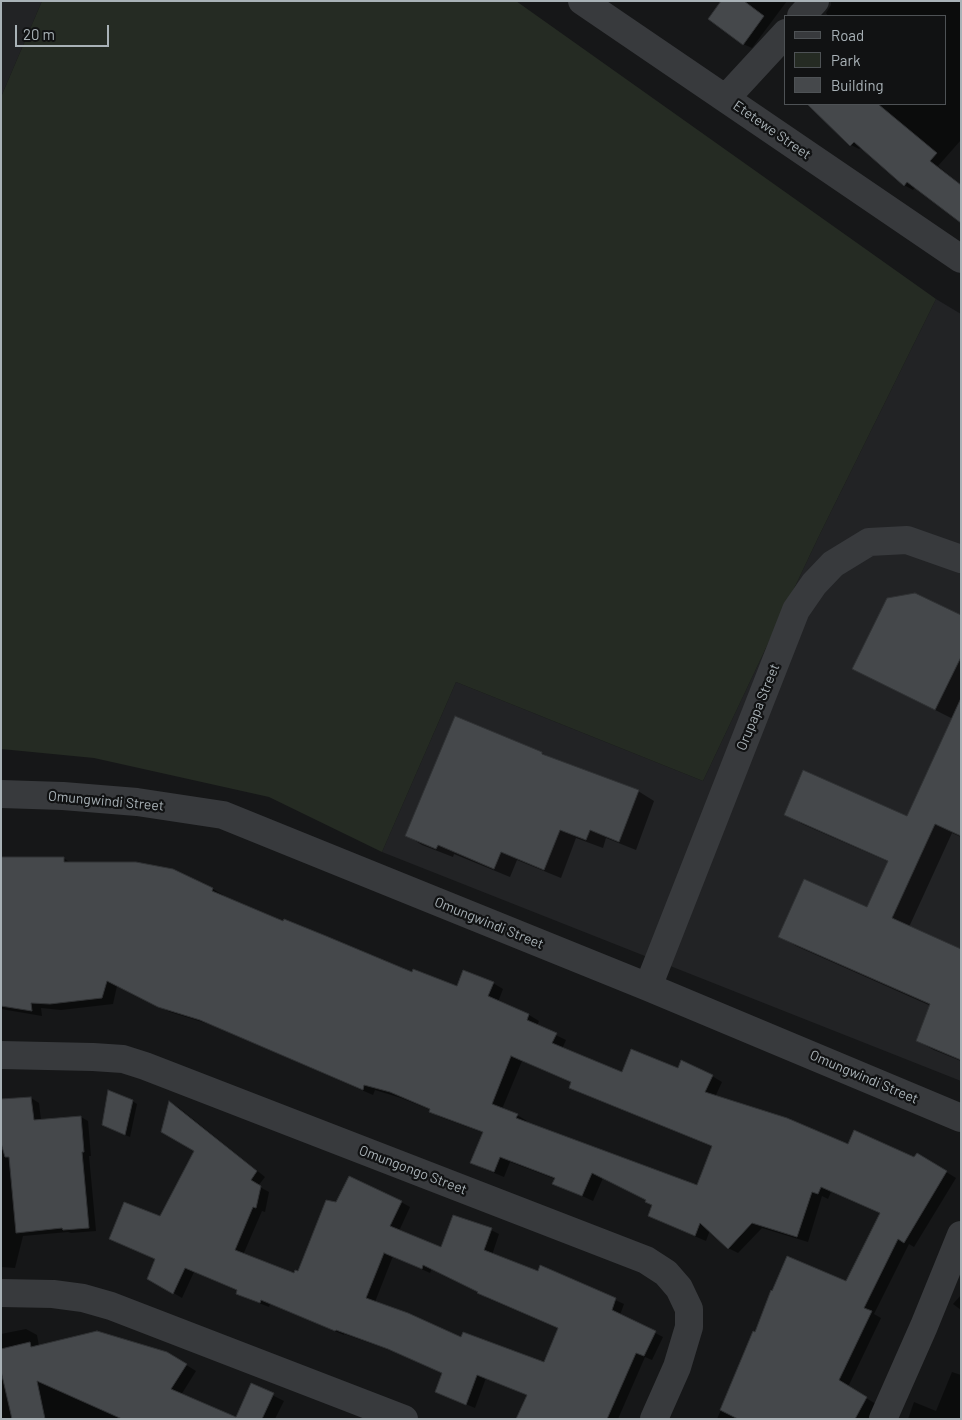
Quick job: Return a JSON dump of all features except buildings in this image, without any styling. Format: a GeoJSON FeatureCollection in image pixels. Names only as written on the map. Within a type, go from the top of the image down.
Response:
{"type":"FeatureCollection","features":[{"type":"Feature","properties":{"kind":"street","name":"Etetewe Street"},"geometry":{"type":"LineString","coordinates":[[582,1],[961,260]]}},
{"type":"Feature","properties":{"kind":"street"},"geometry":{"type":"LineString","coordinates":[[802,15],[815,1]]}},
{"type":"Feature","properties":{"kind":"street"},"geometry":{"type":"LineString","coordinates":[[726,98],[784,35]]}},
{"type":"Feature","properties":{"kind":"street","name":"Orupapa Street"},"geometry":{"type":"LineString","coordinates":[[648,987],[796,610],[814,584],[833,564],[869,542],[907,540],[961,559]]}},
{"type":"Feature","properties":{"kind":"street","name":"Omungwindi Street"},"geometry":{"type":"LineString","coordinates":[[1,794],[63,796],[137,802],[223,815],[648,987],[961,1118]]}},
{"type":"Feature","properties":{"kind":"street","name":"Omungongo Street"},"geometry":{"type":"LineString","coordinates":[[1,1055],[92,1056],[123,1060],[145,1066],[646,1260],[666,1274],[680,1288],[689,1309],[689,1327],[677,1367],[654,1419]]}},
{"type":"Feature","properties":{"kind":"street"},"geometry":{"type":"LineString","coordinates":[[883,1419],[961,1235]]}},
{"type":"Feature","properties":{"kind":"street"},"geometry":{"type":"LineString","coordinates":[[1,1293],[53,1294],[83,1298],[111,1306],[404,1419]]}},
{"type":"Feature","properties":{"kind":"shaded area"},"geometry":{"type":"Polygon","coordinates":[[[1,1],[42,1],[1,97],[1,1]]]}},
{"type":"Feature","properties":{"kind":"shaded area"},"geometry":{"type":"Polygon","coordinates":[[[936,299],[961,314],[961,1081],[382,852],[456,682],[703,781],[818,538],[936,299]]]}},
{"type":"Feature","properties":{"kind":"green space"},"geometry":{"type":"Polygon","coordinates":[[[42,1],[516,1],[936,299],[818,538],[703,781],[456,682],[382,852],[269,797],[94,758],[1,749],[1,97],[42,1]]]}}]}
